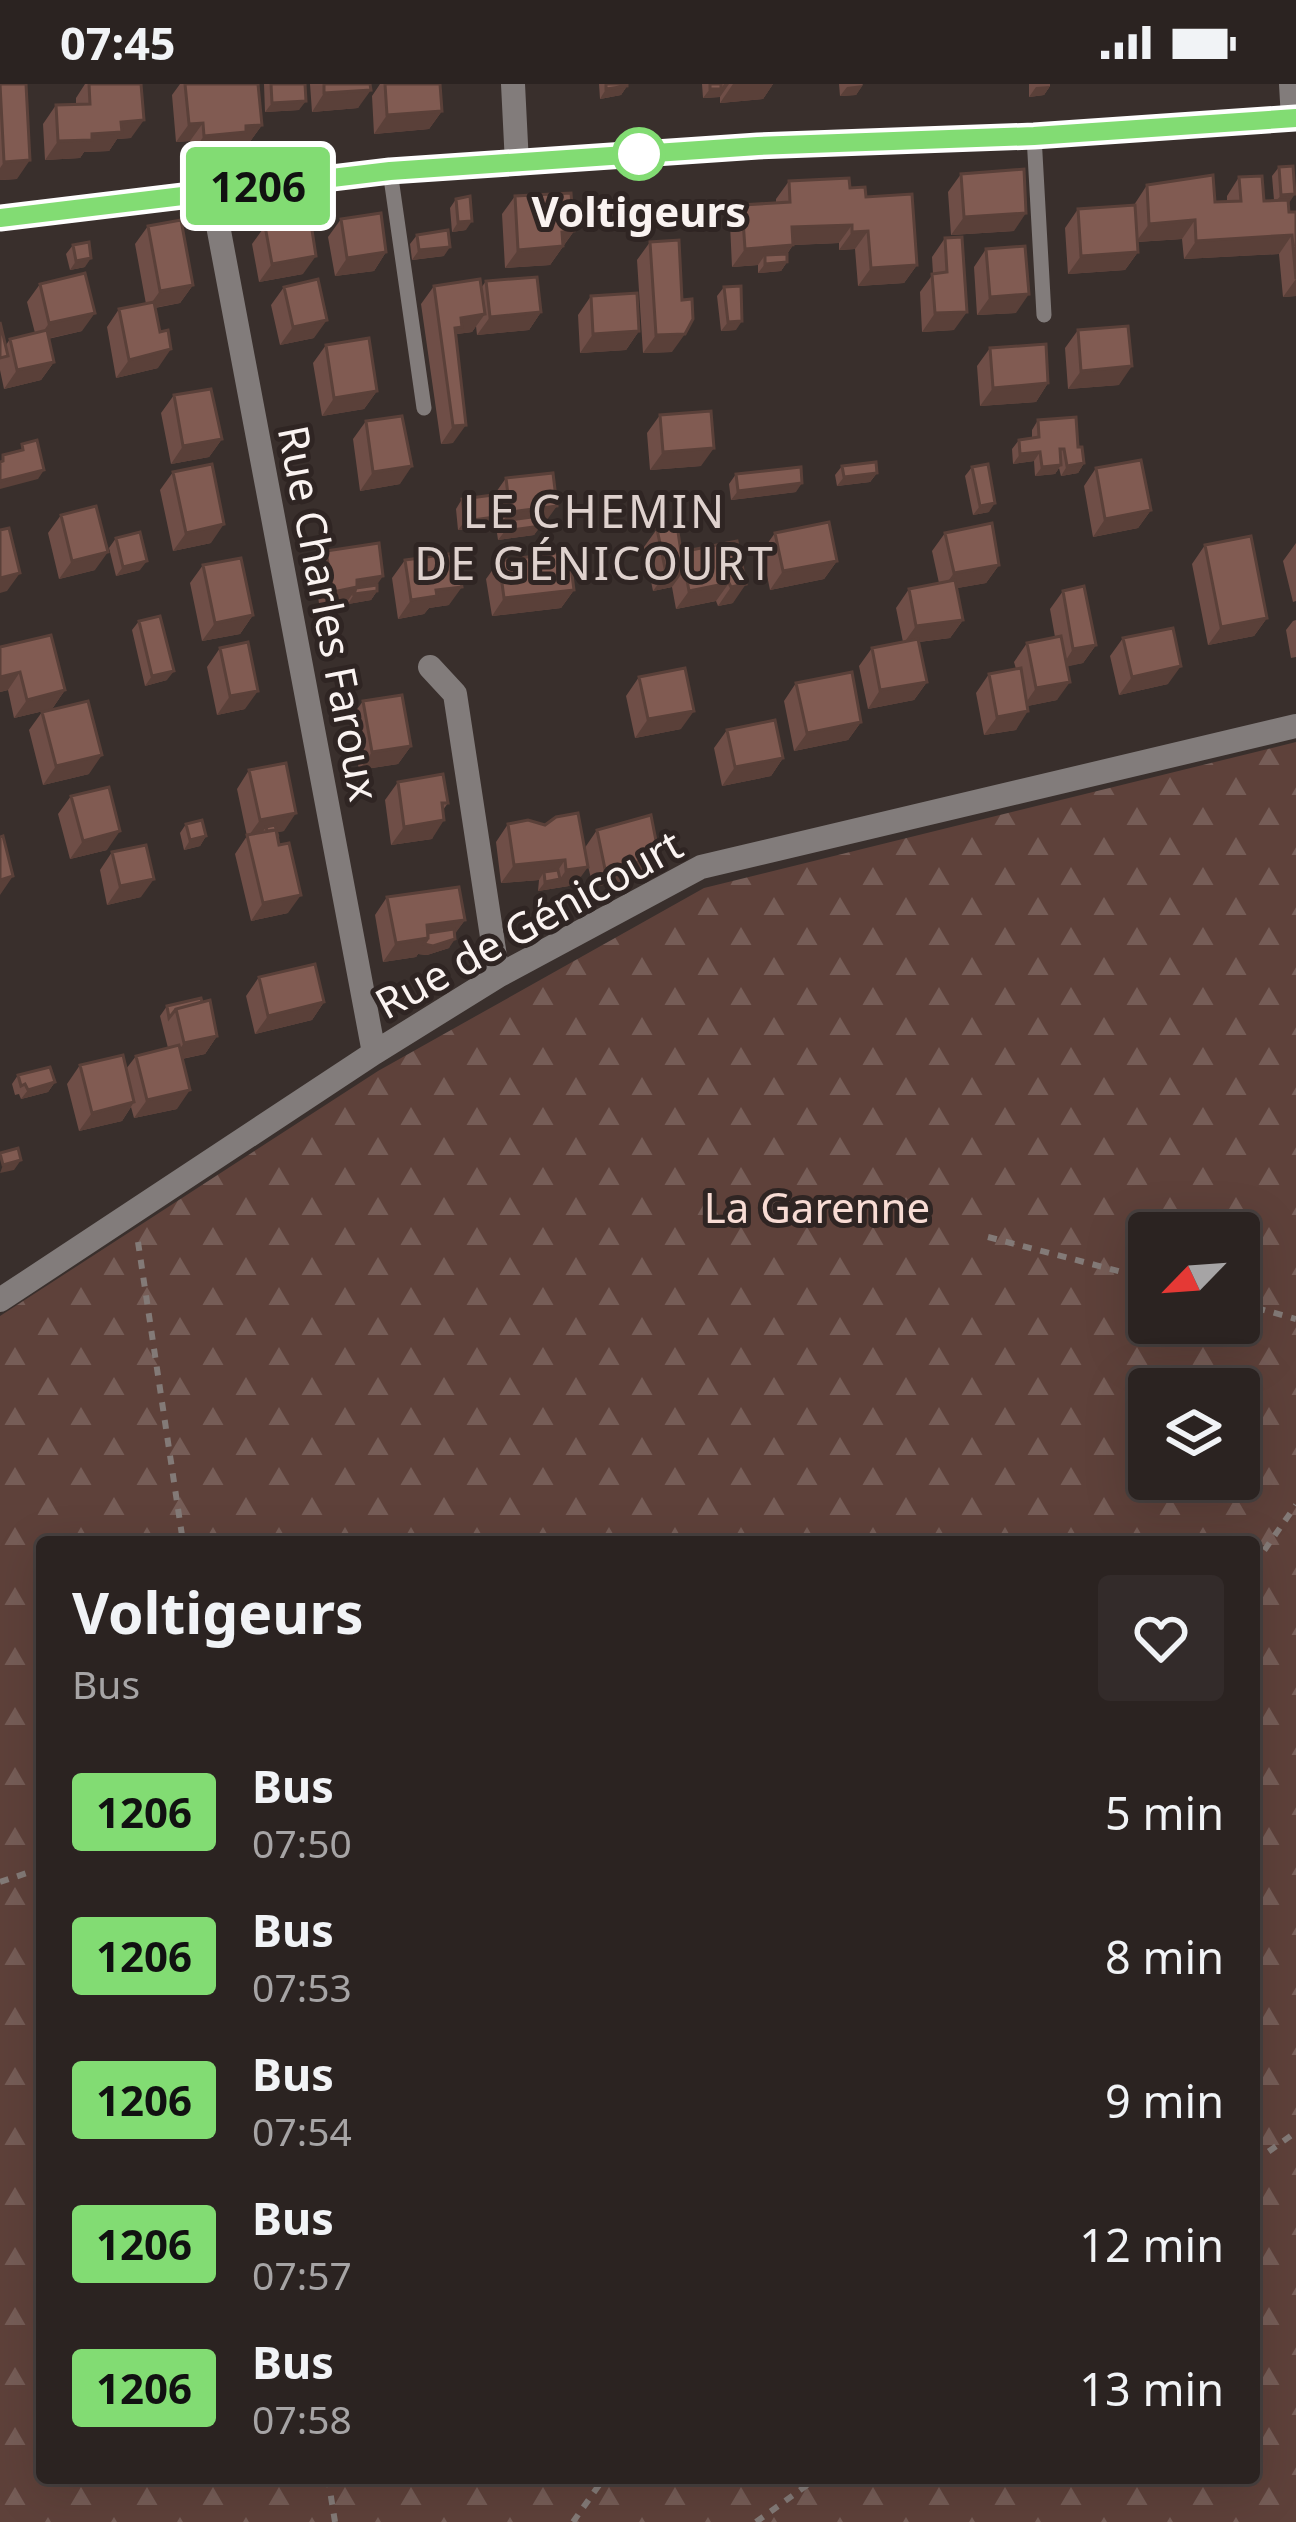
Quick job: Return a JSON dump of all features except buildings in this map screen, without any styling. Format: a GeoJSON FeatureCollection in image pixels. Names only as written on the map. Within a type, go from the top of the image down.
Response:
{"type":"FeatureCollection","features":[{"type":"Feature","properties":{"kind":"street"},"geometry":{"type":"LineString","coordinates":[[513,84],[517,164]]}},
{"type":"Feature","properties":{"kind":"street"},"geometry":{"type":"LineString","coordinates":[[0,218],[390,171],[757,142],[1034,136],[1294,118],[1291,84]]}},
{"type":"Feature","properties":{"kind":"street","name":"Rue Charles Faroux"},"geometry":{"type":"LineString","coordinates":[[202,191],[216,215],[374,1053]]}},
{"type":"Feature","properties":{"kind":"street"},"geometry":{"type":"LineString","coordinates":[[430,667],[455,694],[498,976]]}},
{"type":"Feature","properties":{"kind":"street","name":"Rue de Génicourt"},"geometry":{"type":"LineString","coordinates":[[0,1300],[498,976],[701,867],[1296,726]]}},
{"type":"Feature","properties":{"kind":"lane"},"geometry":{"type":"LineString","coordinates":[[1034,136],[1044,315]]}},
{"type":"Feature","properties":{"kind":"lane"},"geometry":{"type":"LineString","coordinates":[[390,171],[424,408]]}},
{"type":"Feature","properties":{"kind":"path"},"geometry":{"type":"LineString","coordinates":[[988,1237],[1128,1274]]}},
{"type":"Feature","properties":{"kind":"path"},"geometry":{"type":"LineString","coordinates":[[138,1242],[182,1536]]}},
{"type":"Feature","properties":{"kind":"path"},"geometry":{"type":"LineString","coordinates":[[1260,1309],[1296,1318]]}},
{"type":"Feature","properties":{"kind":"path"},"geometry":{"type":"LineString","coordinates":[[1260,1556],[1296,1505]]}},
{"type":"Feature","properties":{"kind":"path"},"geometry":{"type":"LineString","coordinates":[[0,1882],[36,1870]]}},
{"type":"Feature","properties":{"kind":"path"},"geometry":{"type":"LineString","coordinates":[[1260,2158],[1296,2132]]}},
{"type":"Feature","properties":{"kind":"path"},"geometry":{"type":"LineString","coordinates":[[329,2484],[335,2522]]}},
{"type":"Feature","properties":{"kind":"path"},"geometry":{"type":"LineString","coordinates":[[573,2522],[600,2484]]}},
{"type":"Feature","properties":{"kind":"path"},"geometry":{"type":"LineString","coordinates":[[756,2522],[809,2484]]}},
{"type":"Feature","properties":{"kind":"green space","name":"La Garenne"},"geometry":{"type":"Polygon","coordinates":[[[1296,742],[1296,2522],[0,2522],[0,1316],[378,1071],[704,888],[1296,742]]]}},
{"type":"Feature","properties":{"kind":"bus line","name":"1206"},"geometry":{"type":"LineString","coordinates":[[0,218],[390,171],[1296,118]]}},
{"type":"Feature","properties":{"kind":"place","name":"Voltigeurs"},"geometry":{"type":"Point","coordinates":[639,154]}},
{"type":"Feature","properties":{"kind":"district","name":"LE CHEMIN DE GÉNICOURT"},"geometry":{"type":"Point","coordinates":[595,536]}}]}
